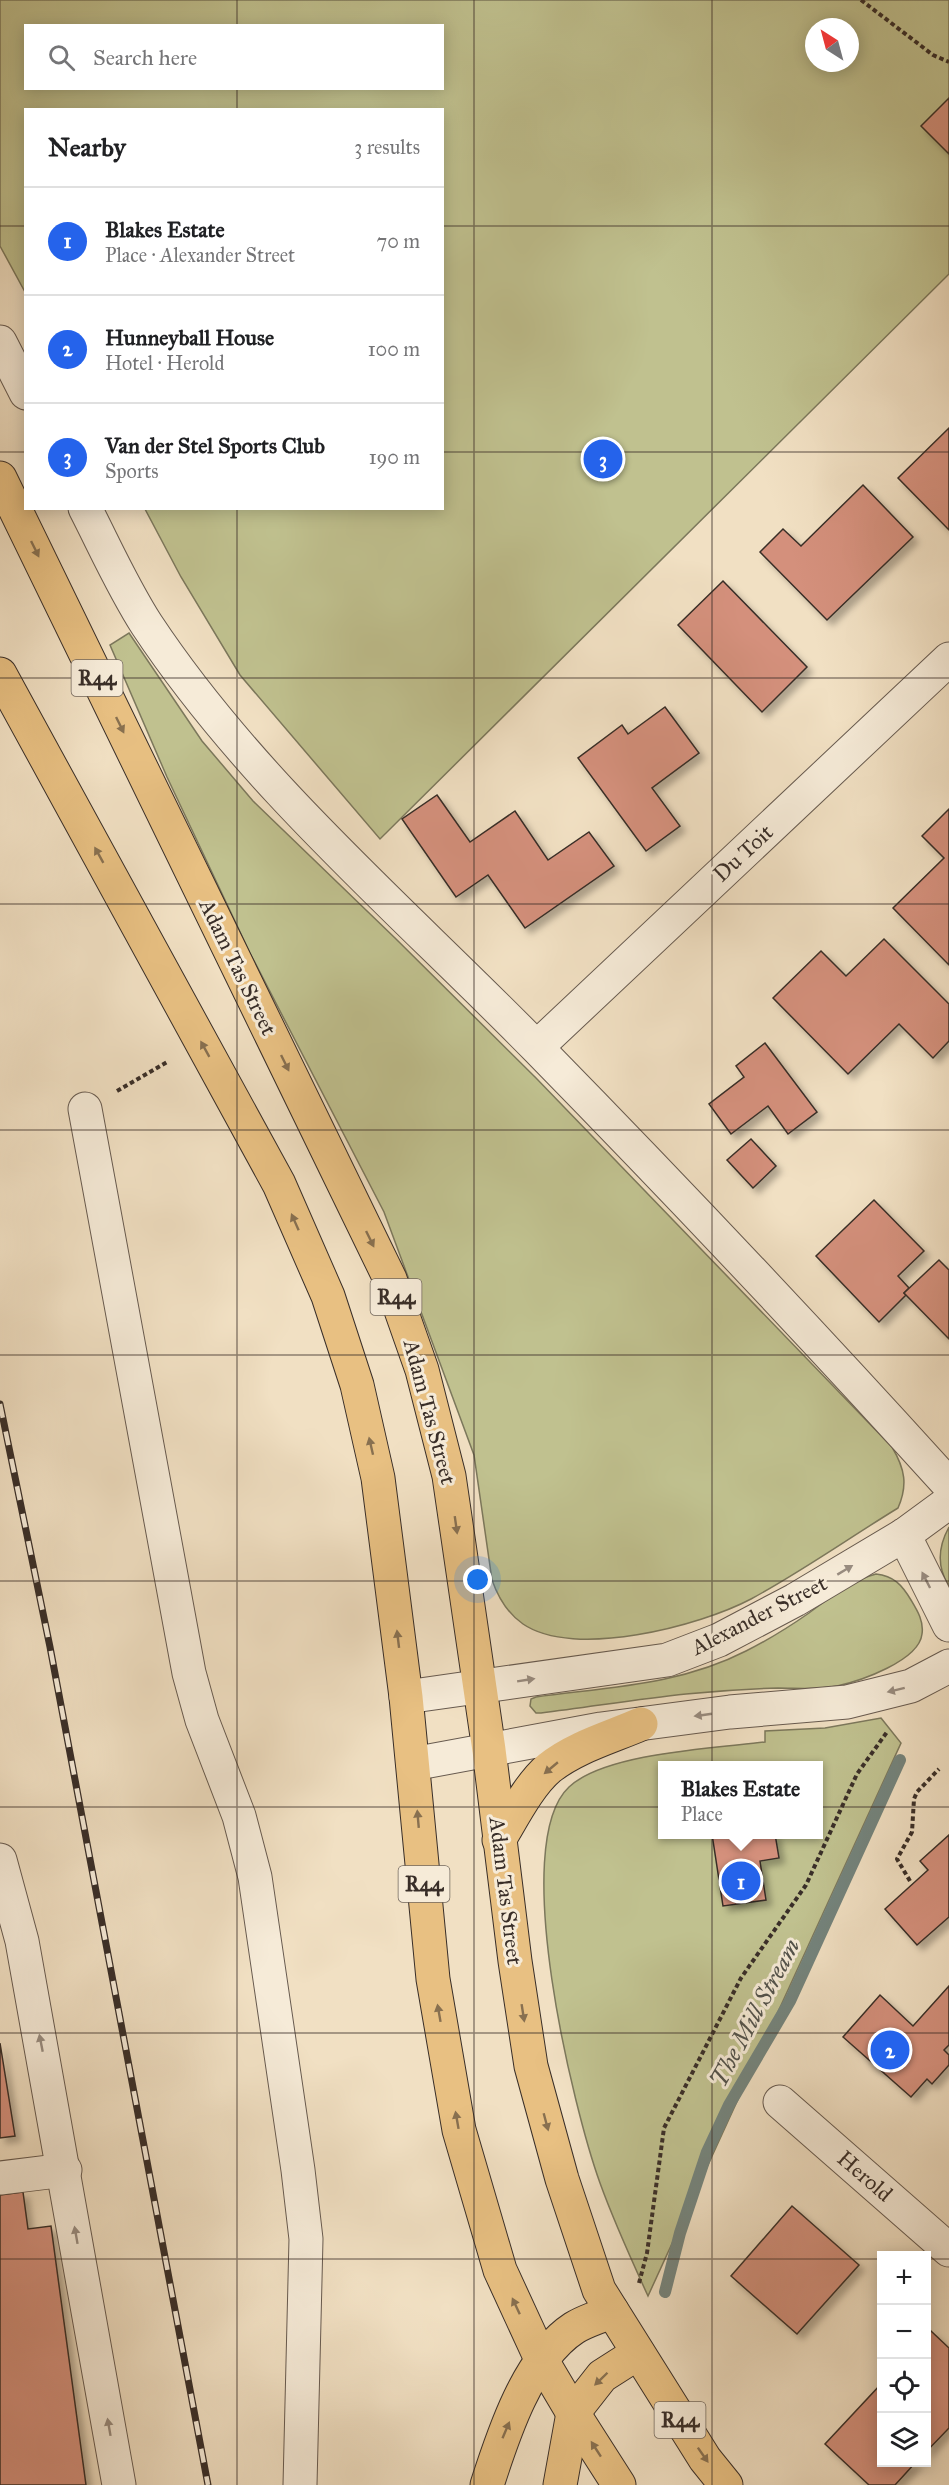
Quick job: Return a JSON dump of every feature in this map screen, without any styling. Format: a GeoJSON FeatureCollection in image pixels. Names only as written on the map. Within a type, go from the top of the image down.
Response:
{"type":"FeatureCollection","features":[{"type":"Feature","properties":{"kind":"main road","name":"Adam Tas Street"},"geometry":{"type":"LineString","coordinates":[[0,478],[390,1279],[422,1370],[449,1476],[489,1750],[514,1961],[531,2066],[562,2179],[599,2290],[638,2353]]}},
{"type":"Feature","properties":{"kind":"main road","name":"R44"},"geometry":{"type":"LineString","coordinates":[[0,674],[279,1184],[328,1296],[357,1385],[378,1478],[406,1697],[433,1979],[459,2130],[500,2270],[541,2359],[619,2485]]}},
{"type":"Feature","properties":{"kind":"main road"},"geometry":{"type":"LineString","coordinates":[[500,1840],[520,1804],[548,1769],[568,1756],[641,1724]]}},
{"type":"Feature","properties":{"kind":"main road"},"geometry":{"type":"LineString","coordinates":[[487,2485],[504,2431],[541,2359],[573,2329],[612,2311]]}},
{"type":"Feature","properties":{"kind":"main road","name":"R44"},"geometry":{"type":"LineString","coordinates":[[638,2353],[705,2459],[726,2485]]}},
{"type":"Feature","properties":{"kind":"main road"},"geometry":{"type":"LineString","coordinates":[[560,2485],[573,2413],[602,2376],[638,2353]]}},
{"type":"Feature","properties":{"kind":"street"},"geometry":{"type":"LineString","coordinates":[[0,342],[24,389]]}},
{"type":"Feature","properties":{"kind":"street"},"geometry":{"type":"LineString","coordinates":[[86,510],[138,612],[225,731],[389,905],[537,1047],[831,1354],[949,1485]]}},
{"type":"Feature","properties":{"kind":"street","name":"Du Toit"},"geometry":{"type":"LineString","coordinates":[[537,1047],[949,659]]}},
{"type":"Feature","properties":{"kind":"street"},"geometry":{"type":"LineString","coordinates":[[86,1109],[189,1673],[202,1720],[239,1816],[255,1877],[297,2159],[306,2239],[300,2485]]}},
{"type":"Feature","properties":{"kind":"street","name":"Alexander Street"},"geometry":{"type":"LineString","coordinates":[[406,1697],[667,1660],[719,1640],[786,1605],[904,1535],[949,1502]]}},
{"type":"Feature","properties":{"kind":"street"},"geometry":{"type":"LineString","coordinates":[[904,1535],[949,1625]]}},
{"type":"Feature","properties":{"kind":"street"},"geometry":{"type":"LineString","coordinates":[[413,1764],[641,1724],[730,1712],[847,1702],[911,1686],[949,1666]]}},
{"type":"Feature","properties":{"kind":"street"},"geometry":{"type":"LineString","coordinates":[[0,1860],[22,1941],[65,2170],[119,2485]]}},
{"type":"Feature","properties":{"kind":"street","name":"Herold"},"geometry":{"type":"LineString","coordinates":[[780,2102],[949,2250]]}},
{"type":"Feature","properties":{"kind":"street"},"geometry":{"type":"LineString","coordinates":[[0,2178],[65,2170]]}},
{"type":"Feature","properties":{"kind":"path"},"geometry":{"type":"LineString","coordinates":[[861,0],[933,55],[949,62]]}},
{"type":"Feature","properties":{"kind":"path"},"geometry":{"type":"LineString","coordinates":[[86,1109],[167,1062]]}},
{"type":"Feature","properties":{"kind":"path"},"geometry":{"type":"LineString","coordinates":[[637,2290],[647,2253],[664,2128],[741,1978],[806,1885],[857,1774],[889,1728]]}},
{"type":"Feature","properties":{"kind":"path"},"geometry":{"type":"LineString","coordinates":[[910,1881],[897,1859],[912,1832],[914,1799],[917,1792],[939,1769]]}},
{"type":"Feature","properties":{"kind":"green space"},"geometry":{"type":"Polygon","coordinates":[[[0,0],[949,0],[949,274],[380,839],[240,675],[181,577],[146,510],[444,510],[444,108],[24,108],[24,290],[0,246],[0,0]]]}},
{"type":"Feature","properties":{"kind":"green space"},"geometry":{"type":"Polygon","coordinates":[[[129,633],[202,741],[253,801],[536,1078],[892,1447],[904,1477],[903,1492],[898,1508],[751,1599],[729,1609],[670,1628],[604,1639],[573,1639],[545,1634],[523,1624],[512,1615],[500,1598],[492,1580],[474,1455],[384,1212],[250,953],[167,777],[110,645],[129,633]]]}},
{"type":"Feature","properties":{"kind":"green space"},"geometry":{"type":"Polygon","coordinates":[[[949,1527],[949,1586],[942,1571],[940,1556],[949,1527]]]}},
{"type":"Feature","properties":{"kind":"green space"},"geometry":{"type":"Polygon","coordinates":[[[876,1574],[893,1579],[904,1590],[918,1612],[922,1634],[911,1653],[873,1674],[837,1686],[822,1688],[766,1688],[698,1693],[541,1713],[536,1713],[530,1706],[531,1699],[536,1697],[644,1683],[696,1671],[721,1662],[778,1633],[849,1585],[876,1574]]]}},
{"type":"Feature","properties":{"kind":"green space"},"geometry":{"type":"Polygon","coordinates":[[[881,1718],[901,1743],[648,2296],[600,2183],[576,2099],[563,2041],[552,1979],[545,1918],[544,1863],[552,1817],[569,1787],[608,1766],[662,1754],[765,1742],[765,1731],[825,1728],[881,1718]]]}},
{"type":"Feature","properties":{"kind":"building"},"geometry":{"type":"Polygon","coordinates":[[[949,98],[949,154],[921,126],[949,98]]]}},
{"type":"Feature","properties":{"kind":"building"},"geometry":{"type":"Polygon","coordinates":[[[949,428],[949,530],[898,478],[949,428]]]}},
{"type":"Feature","properties":{"kind":"building"},"geometry":{"type":"Polygon","coordinates":[[[863,485],[913,537],[827,620],[760,552],[783,529],[801,546],[863,485]]]}},
{"type":"Feature","properties":{"kind":"building"},"geometry":{"type":"Polygon","coordinates":[[[723,581],[807,667],[762,712],[678,625],[723,581]]]}},
{"type":"Feature","properties":{"kind":"building"},"geometry":{"type":"Polygon","coordinates":[[[665,707],[699,753],[652,788],[680,826],[646,851],[578,758],[622,725],[628,734],[665,707]]]}},
{"type":"Feature","properties":{"kind":"building"},"geometry":{"type":"Polygon","coordinates":[[[437,795],[470,842],[515,811],[548,860],[589,832],[614,866],[525,928],[488,875],[456,897],[402,819],[437,795]]]}},
{"type":"Feature","properties":{"kind":"building"},"geometry":{"type":"Polygon","coordinates":[[[949,809],[949,965],[893,908],[944,858],[922,836],[949,809]]]}},
{"type":"Feature","properties":{"kind":"building"},"geometry":{"type":"Polygon","coordinates":[[[884,939],[949,1004],[949,1041],[933,1058],[899,1024],[848,1074],[773,998],[821,951],[846,976],[884,939]]]}},
{"type":"Feature","properties":{"kind":"building"},"geometry":{"type":"Polygon","coordinates":[[[765,1043],[817,1112],[788,1134],[768,1106],[731,1134],[709,1104],[744,1077],[736,1066],[765,1043]]]}},
{"type":"Feature","properties":{"kind":"building"},"geometry":{"type":"Polygon","coordinates":[[[751,1139],[776,1166],[753,1188],[727,1160],[751,1139]]]}},
{"type":"Feature","properties":{"kind":"building"},"geometry":{"type":"Polygon","coordinates":[[[874,1200],[924,1251],[898,1276],[909,1288],[904,1293],[906,1295],[879,1322],[816,1256],[874,1200]]]}},
{"type":"Feature","properties":{"kind":"building"},"geometry":{"type":"Polygon","coordinates":[[[939,1260],[949,1270],[949,1339],[904,1293],[939,1260]]]}},
{"type":"Feature","properties":{"kind":"building"},"geometry":{"type":"Polygon","coordinates":[[[949,1835],[949,1917],[917,1945],[885,1909],[928,1870],[920,1861],[949,1835]]]}},
{"type":"Feature","properties":{"kind":"building"},"geometry":{"type":"Polygon","coordinates":[[[713,1839],[776,1839],[779,1858],[760,1861],[766,1900],[723,1906],[713,1839]]]}},
{"type":"Feature","properties":{"kind":"building"},"geometry":{"type":"Polygon","coordinates":[[[949,1986],[949,2045],[944,2050],[949,2055],[949,2065],[932,2084],[927,2079],[911,2097],[843,2037],[880,1995],[913,2026],[949,1986]]]}},
{"type":"Feature","properties":{"kind":"building"},"geometry":{"type":"Polygon","coordinates":[[[0,2043],[15,2136],[0,2138],[0,2043]]]}},
{"type":"Feature","properties":{"kind":"building"},"geometry":{"type":"Polygon","coordinates":[[[23,2192],[28,2229],[51,2226],[86,2485],[0,2485],[0,2195],[23,2192]]]}},
{"type":"Feature","properties":{"kind":"building"},"geometry":{"type":"Polygon","coordinates":[[[792,2206],[859,2265],[797,2334],[731,2276],[792,2206]]]}},
{"type":"Feature","properties":{"kind":"building"},"geometry":{"type":"Polygon","coordinates":[[[931,2331],[949,2348],[949,2428],[931,2447],[931,2331]]]}},
{"type":"Feature","properties":{"kind":"building"},"geometry":{"type":"Polygon","coordinates":[[[877,2388],[877,2467],[911,2467],[895,2485],[869,2485],[825,2444],[877,2388]]]}},
{"type":"Feature","properties":{"kind":"waterway","name":"The Mill Stream"},"geometry":{"type":"LineString","coordinates":[[665,2292],[680,2233],[707,2152],[729,2105],[790,2001],[900,1760]]}},
{"type":"Feature","properties":{"kind":"railway"},"geometry":{"type":"LineString","coordinates":[[0,1404],[50,1647],[208,2485]]}},
{"type":"Feature","properties":{"kind":"place","name":"Van der Stel Sports Club"},"geometry":{"type":"Point","coordinates":[603,459]}},
{"type":"Feature","properties":{"kind":"place","name":"Blakes Estate"},"geometry":{"type":"Point","coordinates":[741,1881]}},
{"type":"Feature","properties":{"kind":"place","name":"Hunneyball House"},"geometry":{"type":"Point","coordinates":[890,2050]}}]}
